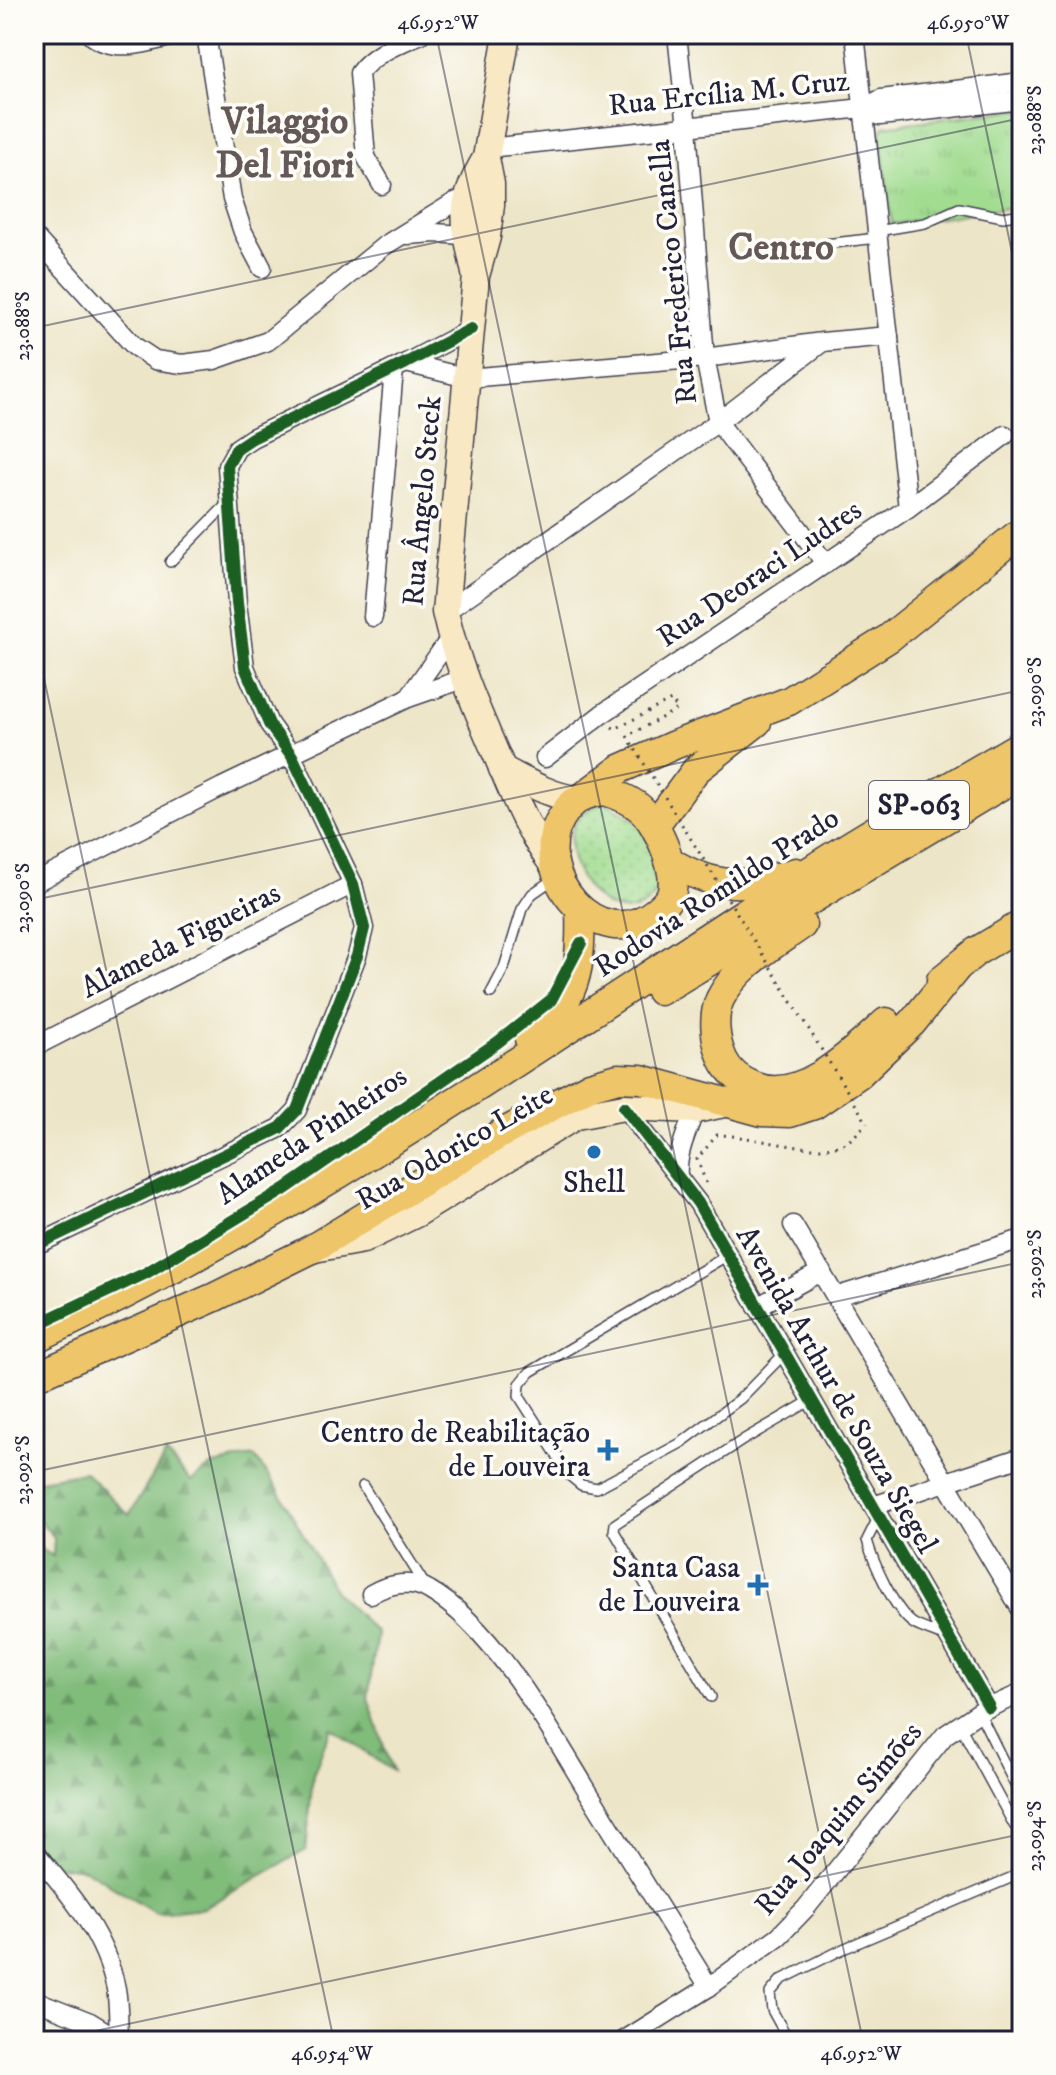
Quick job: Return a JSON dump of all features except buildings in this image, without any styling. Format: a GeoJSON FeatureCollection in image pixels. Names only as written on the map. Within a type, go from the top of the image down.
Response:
{"type":"FeatureCollection","features":[{"type":"Feature","properties":{"kind":"main road","name":"Rua Ângelo Steck"},"geometry":{"type":"LineString","coordinates":[[507,34],[487,153],[491,184],[479,201],[476,276],[448,625],[477,712],[517,807],[580,910]]}},
{"type":"Feature","properties":{"kind":"main road"},"geometry":{"type":"LineString","coordinates":[[655,825],[696,770],[773,709],[889,638],[1010,548],[1022,531]]}},
{"type":"Feature","properties":{"kind":"main road"},"geometry":{"type":"LineString","coordinates":[[555,870],[551,847],[554,829],[582,796],[620,769],[773,709]]}},
{"type":"Feature","properties":{"kind":"main road","name":"Rodovia Romildo Prado"},"geometry":{"type":"LineString","coordinates":[[34,1355],[105,1324],[234,1257],[604,1025],[1022,744]]}},
{"type":"Feature","properties":{"kind":"main road"},"geometry":{"type":"LineString","coordinates":[[502,769],[559,797],[605,791],[621,796],[641,809],[655,825],[673,877],[671,895],[646,919],[611,924],[594,920],[580,910]]}},
{"type":"Feature","properties":{"kind":"main road","name":"Rodovia Romildo Prado"},"geometry":{"type":"LineString","coordinates":[[34,1339],[96,1310],[226,1240],[390,1145],[824,877],[1022,773]]}},
{"type":"Feature","properties":{"kind":"main road"},"geometry":{"type":"LineString","coordinates":[[669,861],[705,881],[736,883],[824,877],[818,914],[747,965],[719,1000],[715,1024],[724,1061],[740,1081],[760,1089],[783,1090],[804,1083],[847,1057],[891,1018],[977,951],[1022,924]]}},
{"type":"Feature","properties":{"kind":"main road"},"geometry":{"type":"LineString","coordinates":[[390,1145],[538,1033],[557,1014],[569,995],[579,968],[580,910]]}},
{"type":"Feature","properties":{"kind":"main road"},"geometry":{"type":"LineString","coordinates":[[34,1377],[201,1304],[310,1250],[497,1136],[590,1086],[618,1078],[641,1079],[762,1112],[790,1113],[814,1105],[859,1074],[912,1023],[955,970]]}},
{"type":"Feature","properties":{"kind":"main road","name":"Rua Odorico Leite"},"geometry":{"type":"LineString","coordinates":[[310,1250],[363,1240],[418,1213],[576,1116],[624,1107],[695,1110],[729,1103]]}},
{"type":"Feature","properties":{"kind":"street"},"geometry":{"type":"LineString","coordinates":[[90,34],[117,45],[140,45],[179,34]]}},
{"type":"Feature","properties":{"kind":"street"},"geometry":{"type":"LineString","coordinates":[[206,34],[232,199],[243,232],[262,268]]}},
{"type":"Feature","properties":{"kind":"street"},"geometry":{"type":"LineString","coordinates":[[382,185],[366,157],[359,73],[364,65],[380,54],[421,34]]}},
{"type":"Feature","properties":{"kind":"street","name":"Rua Frederico Canella"},"geometry":{"type":"LineString","coordinates":[[677,34],[705,358],[718,422],[826,564]]}},
{"type":"Feature","properties":{"kind":"street"},"geometry":{"type":"LineString","coordinates":[[855,34],[908,508]]}},
{"type":"Feature","properties":{"kind":"street","name":"Rua Ercília M. Cruz"},"geometry":{"type":"LineString","coordinates":[[487,153],[1022,82]]}},
{"type":"Feature","properties":{"kind":"street"},"geometry":{"type":"LineString","coordinates":[[863,105],[880,116],[1022,100]]}},
{"type":"Feature","properties":{"kind":"street"},"geometry":{"type":"LineString","coordinates":[[34,236],[134,346],[155,360],[182,364],[214,360],[268,341],[384,246],[436,213],[479,201]]}},
{"type":"Feature","properties":{"kind":"street"},"geometry":{"type":"LineString","coordinates":[[404,235],[477,236]]}},
{"type":"Feature","properties":{"kind":"street"},"geometry":{"type":"LineString","coordinates":[[34,1246],[280,1128],[297,1110],[357,956],[364,928],[353,884],[292,756],[269,724],[245,667],[227,466],[237,448],[471,329]]}},
{"type":"Feature","properties":{"kind":"street"},"geometry":{"type":"LineString","coordinates":[[400,366],[467,378],[705,358],[889,336]]}},
{"type":"Feature","properties":{"kind":"street"},"geometry":{"type":"LineString","coordinates":[[408,698],[448,625],[822,342]]}},
{"type":"Feature","properties":{"kind":"street","name":"Rua Ângelo Steck"},"geometry":{"type":"LineString","coordinates":[[373,617],[400,366]]}},
{"type":"Feature","properties":{"kind":"street","name":"Rua Deoraci Ludres"},"geometry":{"type":"LineString","coordinates":[[545,758],[602,714],[908,508],[1005,435]]}},
{"type":"Feature","properties":{"kind":"street"},"geometry":{"type":"LineString","coordinates":[[34,883],[222,787],[408,698],[466,678]]}},
{"type":"Feature","properties":{"kind":"street","name":"Alameda Figueiras"},"geometry":{"type":"LineString","coordinates":[[34,1047],[353,884]]}},
{"type":"Feature","properties":{"kind":"street","name":"Avenida Arthur de Souza Siegel"},"geometry":{"type":"LineString","coordinates":[[624,1107],[698,1203],[949,1639],[984,1710]]}},
{"type":"Feature","properties":{"kind":"street"},"geometry":{"type":"LineString","coordinates":[[678,1177],[680,1151],[695,1110]]}},
{"type":"Feature","properties":{"kind":"street"},"geometry":{"type":"LineString","coordinates":[[793,1225],[838,1296],[1022,1611]]}},
{"type":"Feature","properties":{"kind":"street"},"geometry":{"type":"LineString","coordinates":[[838,1296],[1022,1239]]}},
{"type":"Feature","properties":{"kind":"street"},"geometry":{"type":"LineString","coordinates":[[757,1307],[822,1271]]}},
{"type":"Feature","properties":{"kind":"street"},"geometry":{"type":"LineString","coordinates":[[876,1511],[945,1481],[1022,1457]]}},
{"type":"Feature","properties":{"kind":"street"},"geometry":{"type":"LineString","coordinates":[[371,1594],[386,1585],[395,1584],[428,1588],[469,1621],[494,1648],[547,1724],[709,1987]]}},
{"type":"Feature","properties":{"kind":"street","name":"Rua Joaquim Simões"},"geometry":{"type":"LineString","coordinates":[[623,2041],[709,1987],[788,1927],[945,1735],[984,1710],[1022,1693]]}},
{"type":"Feature","properties":{"kind":"street"},"geometry":{"type":"LineString","coordinates":[[34,1851],[84,1912],[105,1953],[117,1990],[120,2040]]}},
{"type":"Feature","properties":{"kind":"street"},"geometry":{"type":"LineString","coordinates":[[34,2000],[90,2022],[120,2040]]}},
{"type":"Feature","properties":{"kind":"lane"},"geometry":{"type":"LineString","coordinates":[[825,244],[925,223],[959,208],[977,210],[990,216],[1022,214]]}},
{"type":"Feature","properties":{"kind":"lane"},"geometry":{"type":"LineString","coordinates":[[170,562],[231,501]]}},
{"type":"Feature","properties":{"kind":"lane"},"geometry":{"type":"LineString","coordinates":[[491,993],[504,968],[522,909],[555,870]]}},
{"type":"Feature","properties":{"kind":"lane"},"geometry":{"type":"LineString","coordinates":[[728,1255],[530,1372],[520,1384],[519,1396],[570,1476],[581,1485],[597,1488],[681,1443],[740,1399],[784,1354]]}},
{"type":"Feature","properties":{"kind":"lane"},"geometry":{"type":"LineString","coordinates":[[711,1697],[614,1531],[615,1524],[743,1440],[810,1401]]}},
{"type":"Feature","properties":{"kind":"lane"},"geometry":{"type":"LineString","coordinates":[[363,1486],[428,1588]]}},
{"type":"Feature","properties":{"kind":"lane"},"geometry":{"type":"LineString","coordinates":[[876,1511],[867,1540],[896,1603],[914,1624],[949,1639]]}},
{"type":"Feature","properties":{"kind":"lane"},"geometry":{"type":"LineString","coordinates":[[984,1710],[1022,1799]]}},
{"type":"Feature","properties":{"kind":"lane"},"geometry":{"type":"LineString","coordinates":[[959,1724],[1014,1825],[1022,1833]]}},
{"type":"Feature","properties":{"kind":"lane"},"geometry":{"type":"LineString","coordinates":[[789,2041],[772,2010],[770,1993],[781,1980],[843,1949],[1022,1873]]}},
{"type":"Feature","properties":{"kind":"path"},"geometry":{"type":"LineString","coordinates":[[615,729],[671,700],[678,709],[627,736],[867,1123],[843,1144],[817,1148],[793,1147],[737,1135],[717,1135],[697,1159],[710,1189],[698,1203]]}},
{"type":"Feature","properties":{"kind":"green space"},"geometry":{"type":"Polygon","coordinates":[[[1022,109],[1022,206],[892,224],[880,133],[884,126],[1022,109]]]}},
{"type":"Feature","properties":{"kind":"green space"},"geometry":{"type":"Polygon","coordinates":[[[607,803],[646,827],[662,884],[642,906],[621,910],[600,901],[584,882],[573,859],[571,835],[582,815],[607,803]]]}},
{"type":"Feature","properties":{"kind":"green space"},"geometry":{"type":"Polygon","coordinates":[[[166,1454],[191,1481],[213,1465],[254,1456],[278,1489],[336,1593],[377,1633],[368,1698],[392,1771],[331,1728],[313,1775],[306,1850],[204,1908],[156,1913],[85,1869],[34,1863],[34,1545],[53,1556],[54,1538],[34,1513],[34,1481],[85,1472],[129,1515],[166,1454]]]}},
{"type":"Feature","properties":{"kind":"cycle path","name":"Alameda Pinheiros"},"geometry":{"type":"LineString","coordinates":[[34,1246],[280,1128],[297,1110],[357,956],[364,928],[353,884],[292,756],[269,724],[245,667],[227,466],[237,448],[252,438],[471,329]]}},
{"type":"Feature","properties":{"kind":"cycle path","name":"Alameda Pinheiros"},"geometry":{"type":"LineString","coordinates":[[34,1326],[146,1273],[285,1189],[498,1042],[551,1000],[581,943]]}},
{"type":"Feature","properties":{"kind":"cycle path"},"geometry":{"type":"LineString","coordinates":[[624,1107],[698,1203],[989,1707]]}},
{"type":"Feature","properties":{"kind":"place","name":"Shell"},"geometry":{"type":"Point","coordinates":[594,1152]}},
{"type":"Feature","properties":{"kind":"place","name":"Centro de Reabilitação de Louveira"},"geometry":{"type":"Point","coordinates":[608,1450]}},
{"type":"Feature","properties":{"kind":"place","name":"Santa Casa de Louveira"},"geometry":{"type":"Point","coordinates":[758,1585]}},
{"type":"Feature","properties":{"kind":"district","name":"Vilaggio Del Fiori"},"geometry":{"type":"Point","coordinates":[285,144]}},
{"type":"Feature","properties":{"kind":"district","name":"Centro"},"geometry":{"type":"Point","coordinates":[781,248]}}]}
